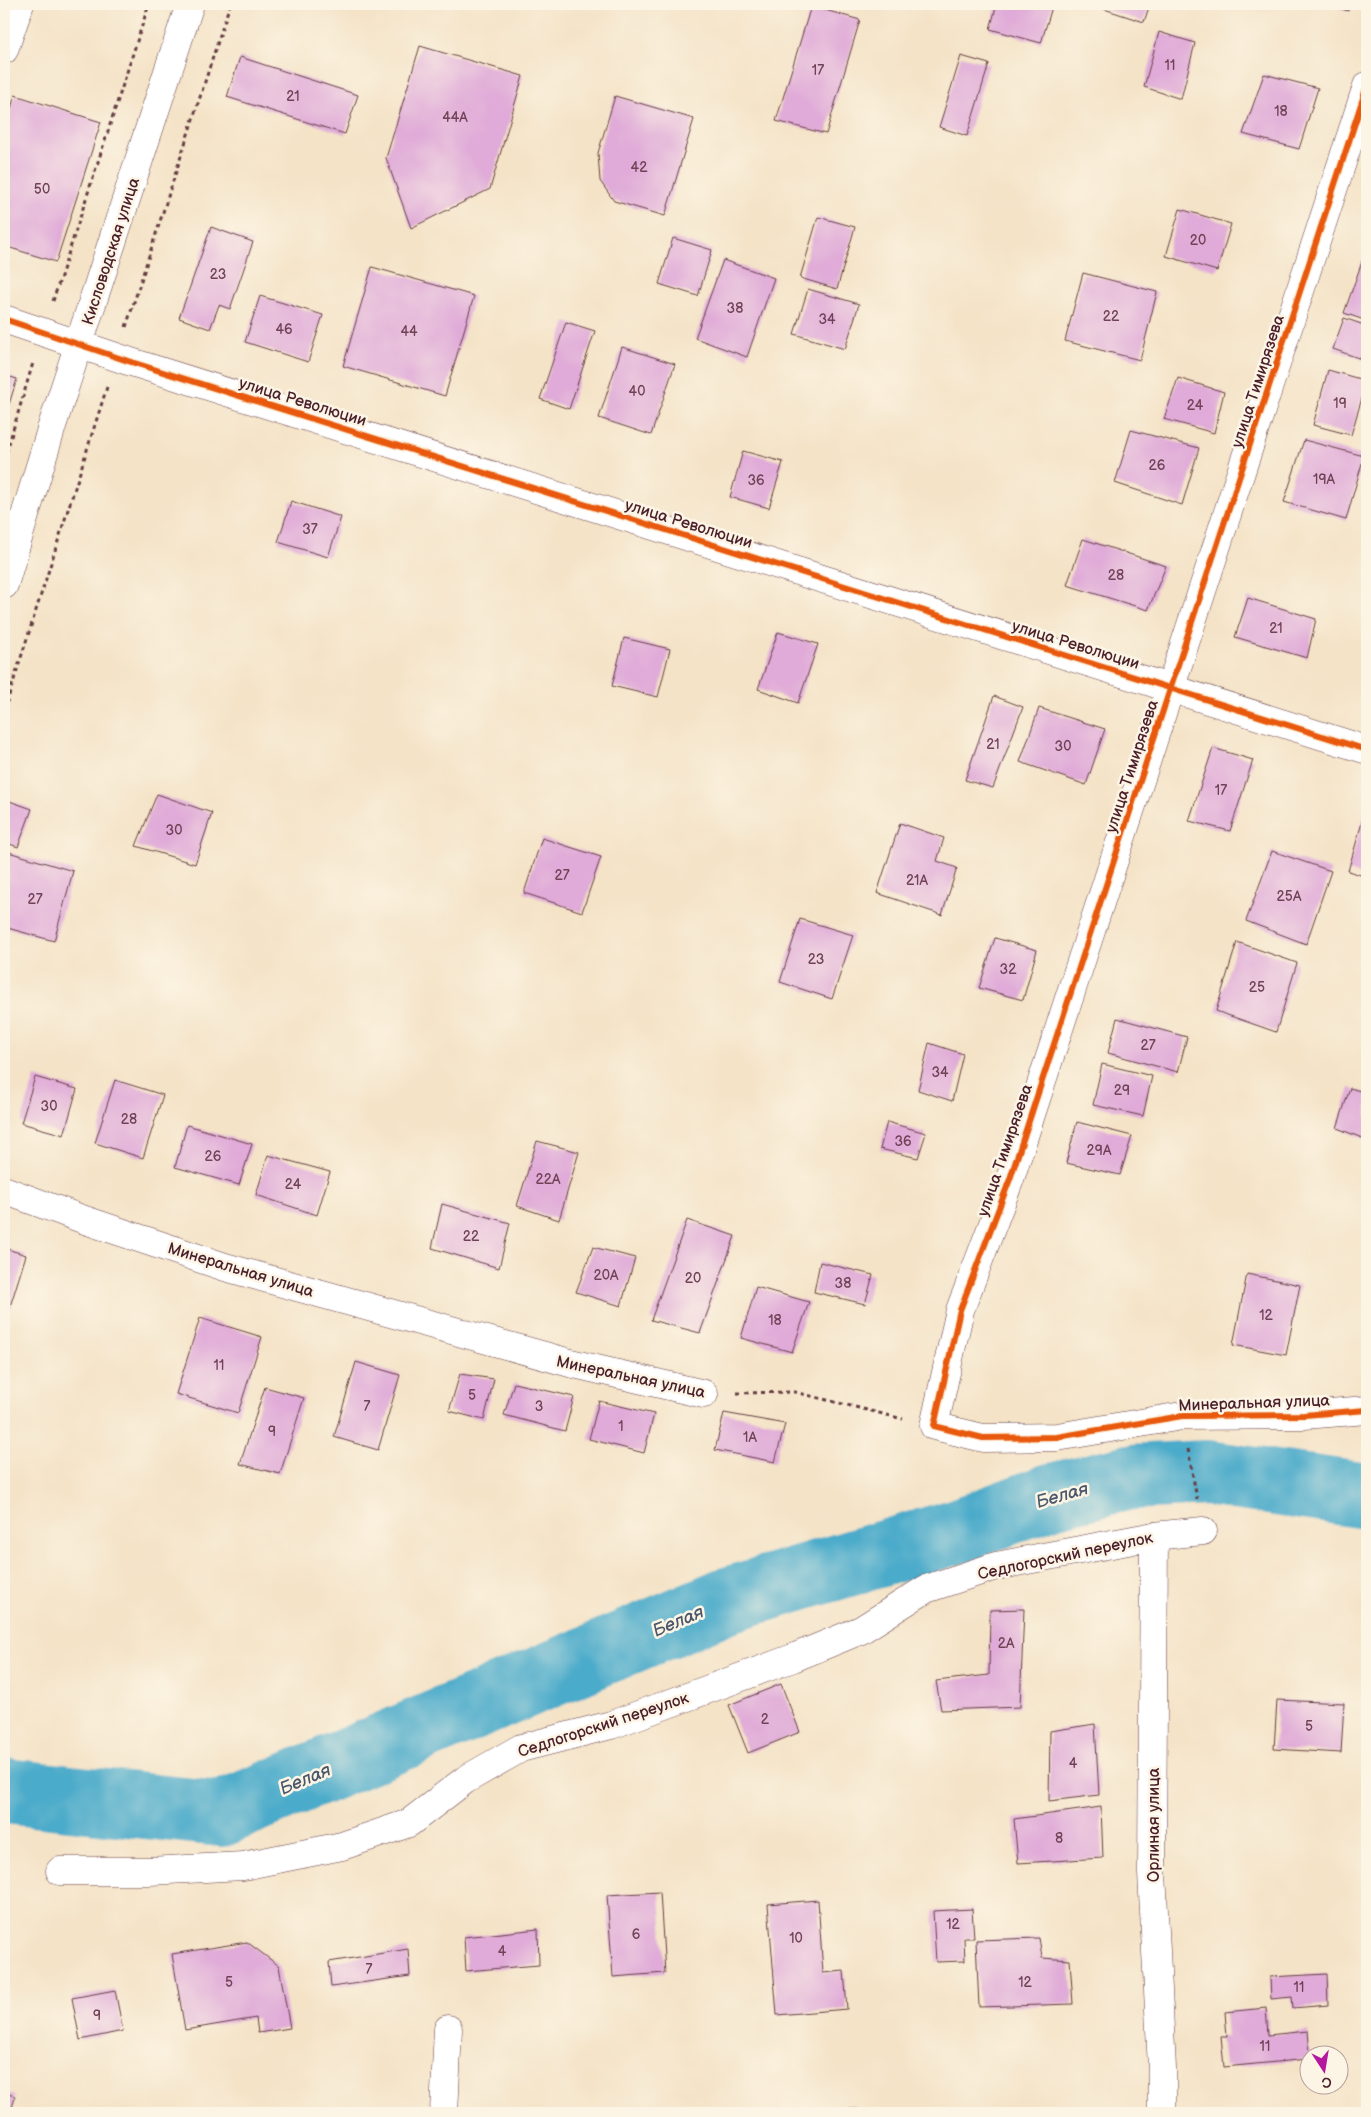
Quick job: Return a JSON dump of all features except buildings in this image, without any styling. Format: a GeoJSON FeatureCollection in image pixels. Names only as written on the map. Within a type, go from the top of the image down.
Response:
{"type":"FeatureCollection","features":[{"type":"Feature","properties":{"kind":"street"},"geometry":{"type":"LineString","coordinates":[[4,50],[20,4]]}},
{"type":"Feature","properties":{"kind":"street","name":"Кисловодская улица"},"geometry":{"type":"LineString","coordinates":[[4,585],[54,423],[190,4]]}},
{"type":"Feature","properties":{"kind":"street","name":"улица Тимирязева"},"geometry":{"type":"LineString","coordinates":[[934,1426],[960,1310],[1010,1179],[1367,86]]}},
{"type":"Feature","properties":{"kind":"street","name":"улица Революции"},"geometry":{"type":"LineString","coordinates":[[4,319],[80,345],[1367,750]]}},
{"type":"Feature","properties":{"kind":"street","name":"Минеральная улица"},"geometry":{"type":"LineString","coordinates":[[4,1190],[82,1219],[225,1267],[570,1363],[704,1394]]}},
{"type":"Feature","properties":{"kind":"street","name":"Минеральная улица"},"geometry":{"type":"LineString","coordinates":[[934,1426],[983,1438],[1057,1437],[1182,1416],[1304,1415],[1367,1410]]}},
{"type":"Feature","properties":{"kind":"street","name":"Седлогорский переулок"},"geometry":{"type":"LineString","coordinates":[[60,1871],[149,1871],[243,1866],[342,1846],[409,1823],[465,1780],[521,1748],[611,1725],[793,1658],[861,1630],[926,1589],[996,1566],[1154,1536],[1203,1531]]}},
{"type":"Feature","properties":{"kind":"street","name":"Орлиная улица"},"geometry":{"type":"LineString","coordinates":[[1154,1536],[1152,1873],[1162,2068],[1162,2113]]}},
{"type":"Feature","properties":{"kind":"street"},"geometry":{"type":"LineString","coordinates":[[444,2113],[448,2029]]}},
{"type":"Feature","properties":{"kind":"path"},"geometry":{"type":"LineString","coordinates":[[52,305],[149,4]]}},
{"type":"Feature","properties":{"kind":"path"},"geometry":{"type":"LineString","coordinates":[[124,334],[230,4]]}},
{"type":"Feature","properties":{"kind":"path"},"geometry":{"type":"LineString","coordinates":[[4,460],[30,375]]}},
{"type":"Feature","properties":{"kind":"path"},"geometry":{"type":"LineString","coordinates":[[4,711],[108,383]]}},
{"type":"Feature","properties":{"kind":"path"},"geometry":{"type":"LineString","coordinates":[[1182,1416],[1203,1531]]}},
{"type":"Feature","properties":{"kind":"waterway","name":"Белая"},"geometry":{"type":"LineString","coordinates":[[4,1791],[221,1814],[727,1600],[958,1531],[1051,1496],[1130,1477],[1207,1473],[1367,1496]]}},
{"type":"Feature","properties":{"kind":"cycle path"},"geometry":{"type":"LineString","coordinates":[[1367,86],[1010,1179],[960,1310],[934,1426],[983,1438],[1057,1437],[1182,1416],[1304,1415],[1367,1410]]}},
{"type":"Feature","properties":{"kind":"cycle path"},"geometry":{"type":"LineString","coordinates":[[4,319],[128,361],[1367,750]]}}]}
